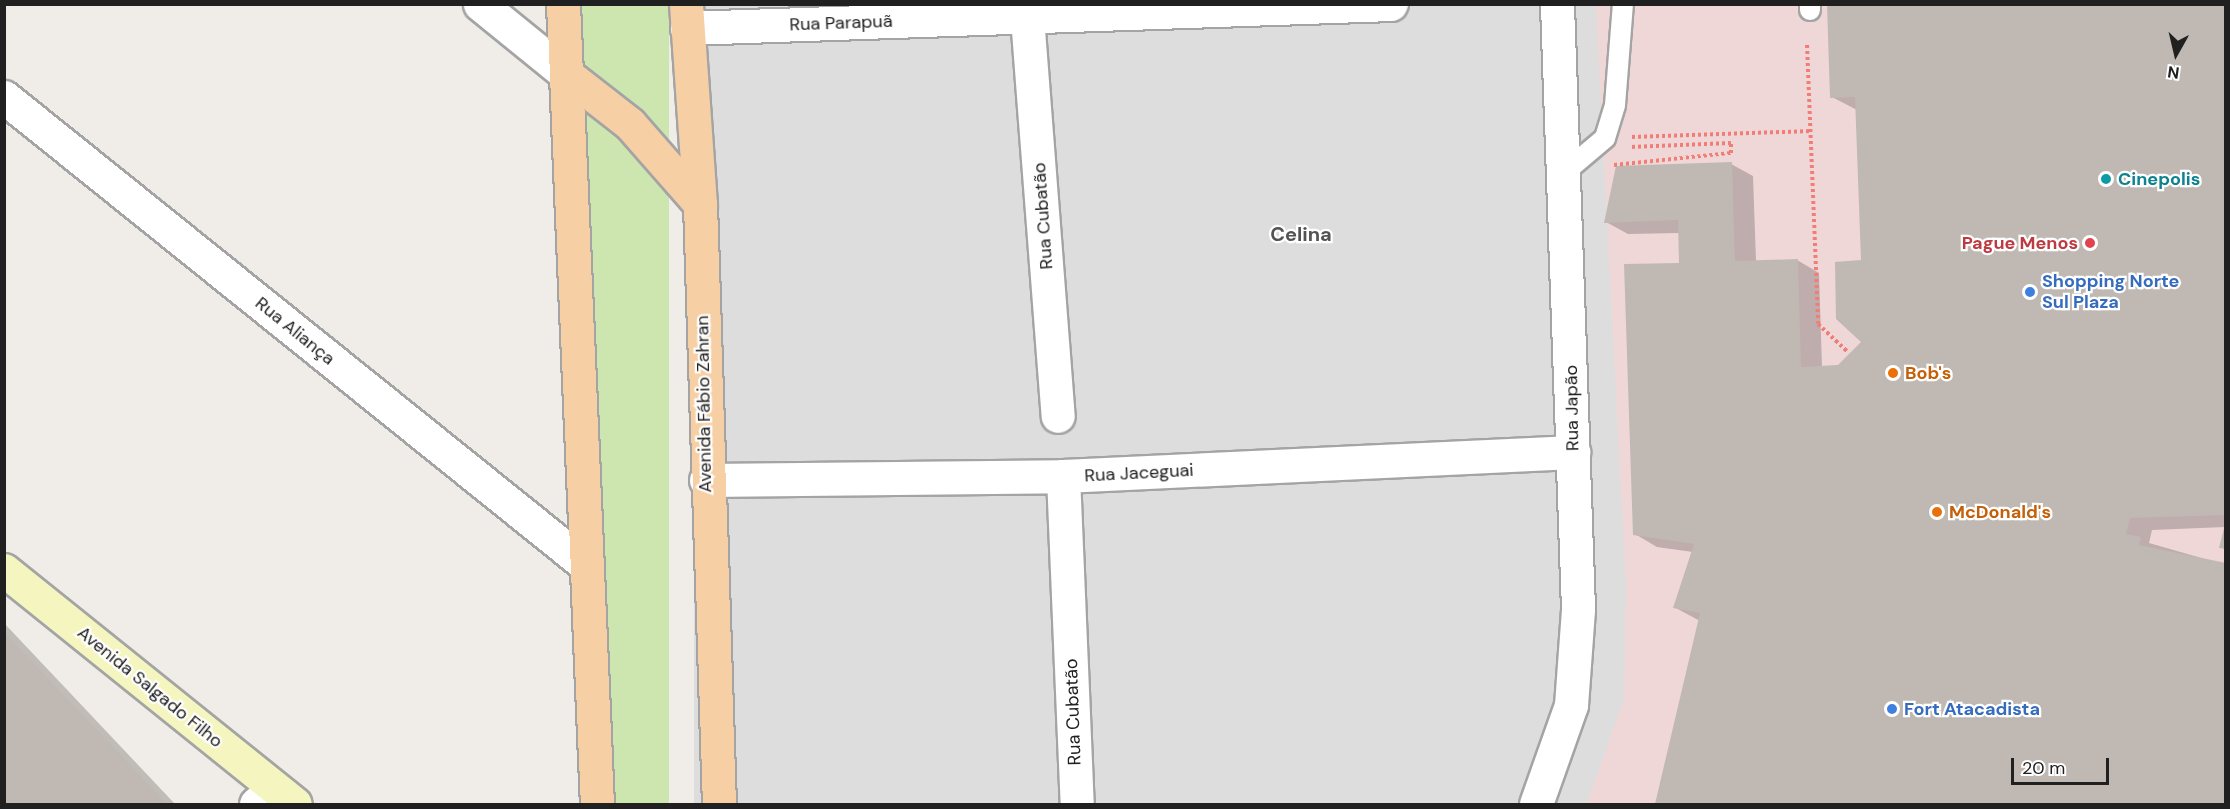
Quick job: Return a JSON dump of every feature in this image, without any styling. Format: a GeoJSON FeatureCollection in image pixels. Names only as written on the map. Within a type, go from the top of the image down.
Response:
{"type":"FeatureCollection","features":[{"type":"Feature","properties":{"kind":"main road"},"geometry":{"type":"LineString","coordinates":[[563,4],[597,804]]}},
{"type":"Feature","properties":{"kind":"main road","name":"Avenida Fábio Zahran"},"geometry":{"type":"LineString","coordinates":[[687,16],[700,204],[706,480],[719,804]]}},
{"type":"Feature","properties":{"kind":"main road"},"geometry":{"type":"LineString","coordinates":[[566,74],[630,124],[700,204]]}},
{"type":"Feature","properties":{"kind":"main road","name":"Avenida Salgado Filho"},"geometry":{"type":"LineString","coordinates":[[4,570],[275,799]]}},
{"type":"Feature","properties":{"kind":"street"},"geometry":{"type":"LineString","coordinates":[[480,4],[566,74]]}},
{"type":"Feature","properties":{"kind":"street","name":"Rua Parapuã"},"geometry":{"type":"LineString","coordinates":[[687,16],[1027,16],[1124,9],[1391,4]]}},
{"type":"Feature","properties":{"kind":"street","name":"Rua Japão"},"geometry":{"type":"LineString","coordinates":[[1536,804],[1571,705],[1578,609],[1566,171],[1557,4]]}},
{"type":"Feature","properties":{"kind":"street","name":"Rua Cubatão"},"geometry":{"type":"LineString","coordinates":[[1027,16],[1058,416]]}},
{"type":"Feature","properties":{"kind":"street","name":"Rua Aliança"},"geometry":{"type":"LineString","coordinates":[[4,98],[586,565]]}},
{"type":"Feature","properties":{"kind":"street","name":"Rua Jaceguai"},"geometry":{"type":"LineString","coordinates":[[706,480],[1063,476],[1573,452]]}},
{"type":"Feature","properties":{"kind":"street","name":"Rua Cubatão"},"geometry":{"type":"LineString","coordinates":[[1063,476],[1077,804]]}},
{"type":"Feature","properties":{"kind":"lane"},"geometry":{"type":"LineString","coordinates":[[1566,171],[1605,138],[1615,105],[1623,4]]}},
{"type":"Feature","properties":{"kind":"path"},"geometry":{"type":"LineString","coordinates":[[1807,45],[1818,324],[1849,353]]}},
{"type":"Feature","properties":{"kind":"path"},"geometry":{"type":"LineString","coordinates":[[1625,137],[1811,131]]}},
{"type":"Feature","properties":{"kind":"path"},"geometry":{"type":"LineString","coordinates":[[1566,171],[1731,153],[1731,143],[1626,147]]}},
{"type":"Feature","properties":{"kind":"shaded area"},"geometry":{"type":"Polygon","coordinates":[[[694,5],[2225,5],[2225,804],[694,804],[694,5]]]}},
{"type":"Feature","properties":{"kind":"shaded area"},"geometry":{"type":"Polygon","coordinates":[[[1596,5],[2225,5],[2225,804],[1587,804],[1624,699],[1626,588],[1596,5]]]}},
{"type":"Feature","properties":{"kind":"green space"},"geometry":{"type":"Polygon","coordinates":[[[581,5],[669,5],[669,804],[581,804],[581,5]]]}},
{"type":"Feature","properties":{"kind":"building","name":"Shopping Norte Sul Plaza"},"geometry":{"type":"Polygon","coordinates":[[[1827,4],[2226,4],[2226,515],[2130,518],[2126,534],[2141,537],[2139,545],[2226,563],[2226,804],[1655,804],[1700,613],[1673,608],[1694,544],[1633,535],[1624,264],[1679,263],[1678,220],[1604,223],[1616,166],[1732,162],[1735,261],[1798,259],[1801,367],[1838,365],[1861,342],[1836,319],[1835,262],[1861,260],[1855,97],[1830,98],[1827,4]]]}},
{"type":"Feature","properties":{"kind":"building"},"geometry":{"type":"Polygon","coordinates":[[[2226,525],[2226,549],[2219,548],[2226,525]]]}},
{"type":"Feature","properties":{"kind":"building"},"geometry":{"type":"Polygon","coordinates":[[[4,632],[167,804],[4,804],[4,632]]]}},
{"type":"Feature","properties":{"kind":"place","name":"Cinepolis"},"geometry":{"type":"Point","coordinates":[2106,179]}},
{"type":"Feature","properties":{"kind":"place","name":"Pague Menos"},"geometry":{"type":"Point","coordinates":[2090,243]}},
{"type":"Feature","properties":{"kind":"place","name":"Shopping Norte Sul Plaza"},"geometry":{"type":"Point","coordinates":[2030,292]}},
{"type":"Feature","properties":{"kind":"place","name":"Bob's"},"geometry":{"type":"Point","coordinates":[1893,373]}},
{"type":"Feature","properties":{"kind":"place","name":"McDonald's"},"geometry":{"type":"Point","coordinates":[1937,512]}},
{"type":"Feature","properties":{"kind":"place","name":"Fort Atacadista"},"geometry":{"type":"Point","coordinates":[1892,709]}},
{"type":"Feature","properties":{"kind":"district","name":"Celina"},"geometry":{"type":"Point","coordinates":[1301,234]}}]}
